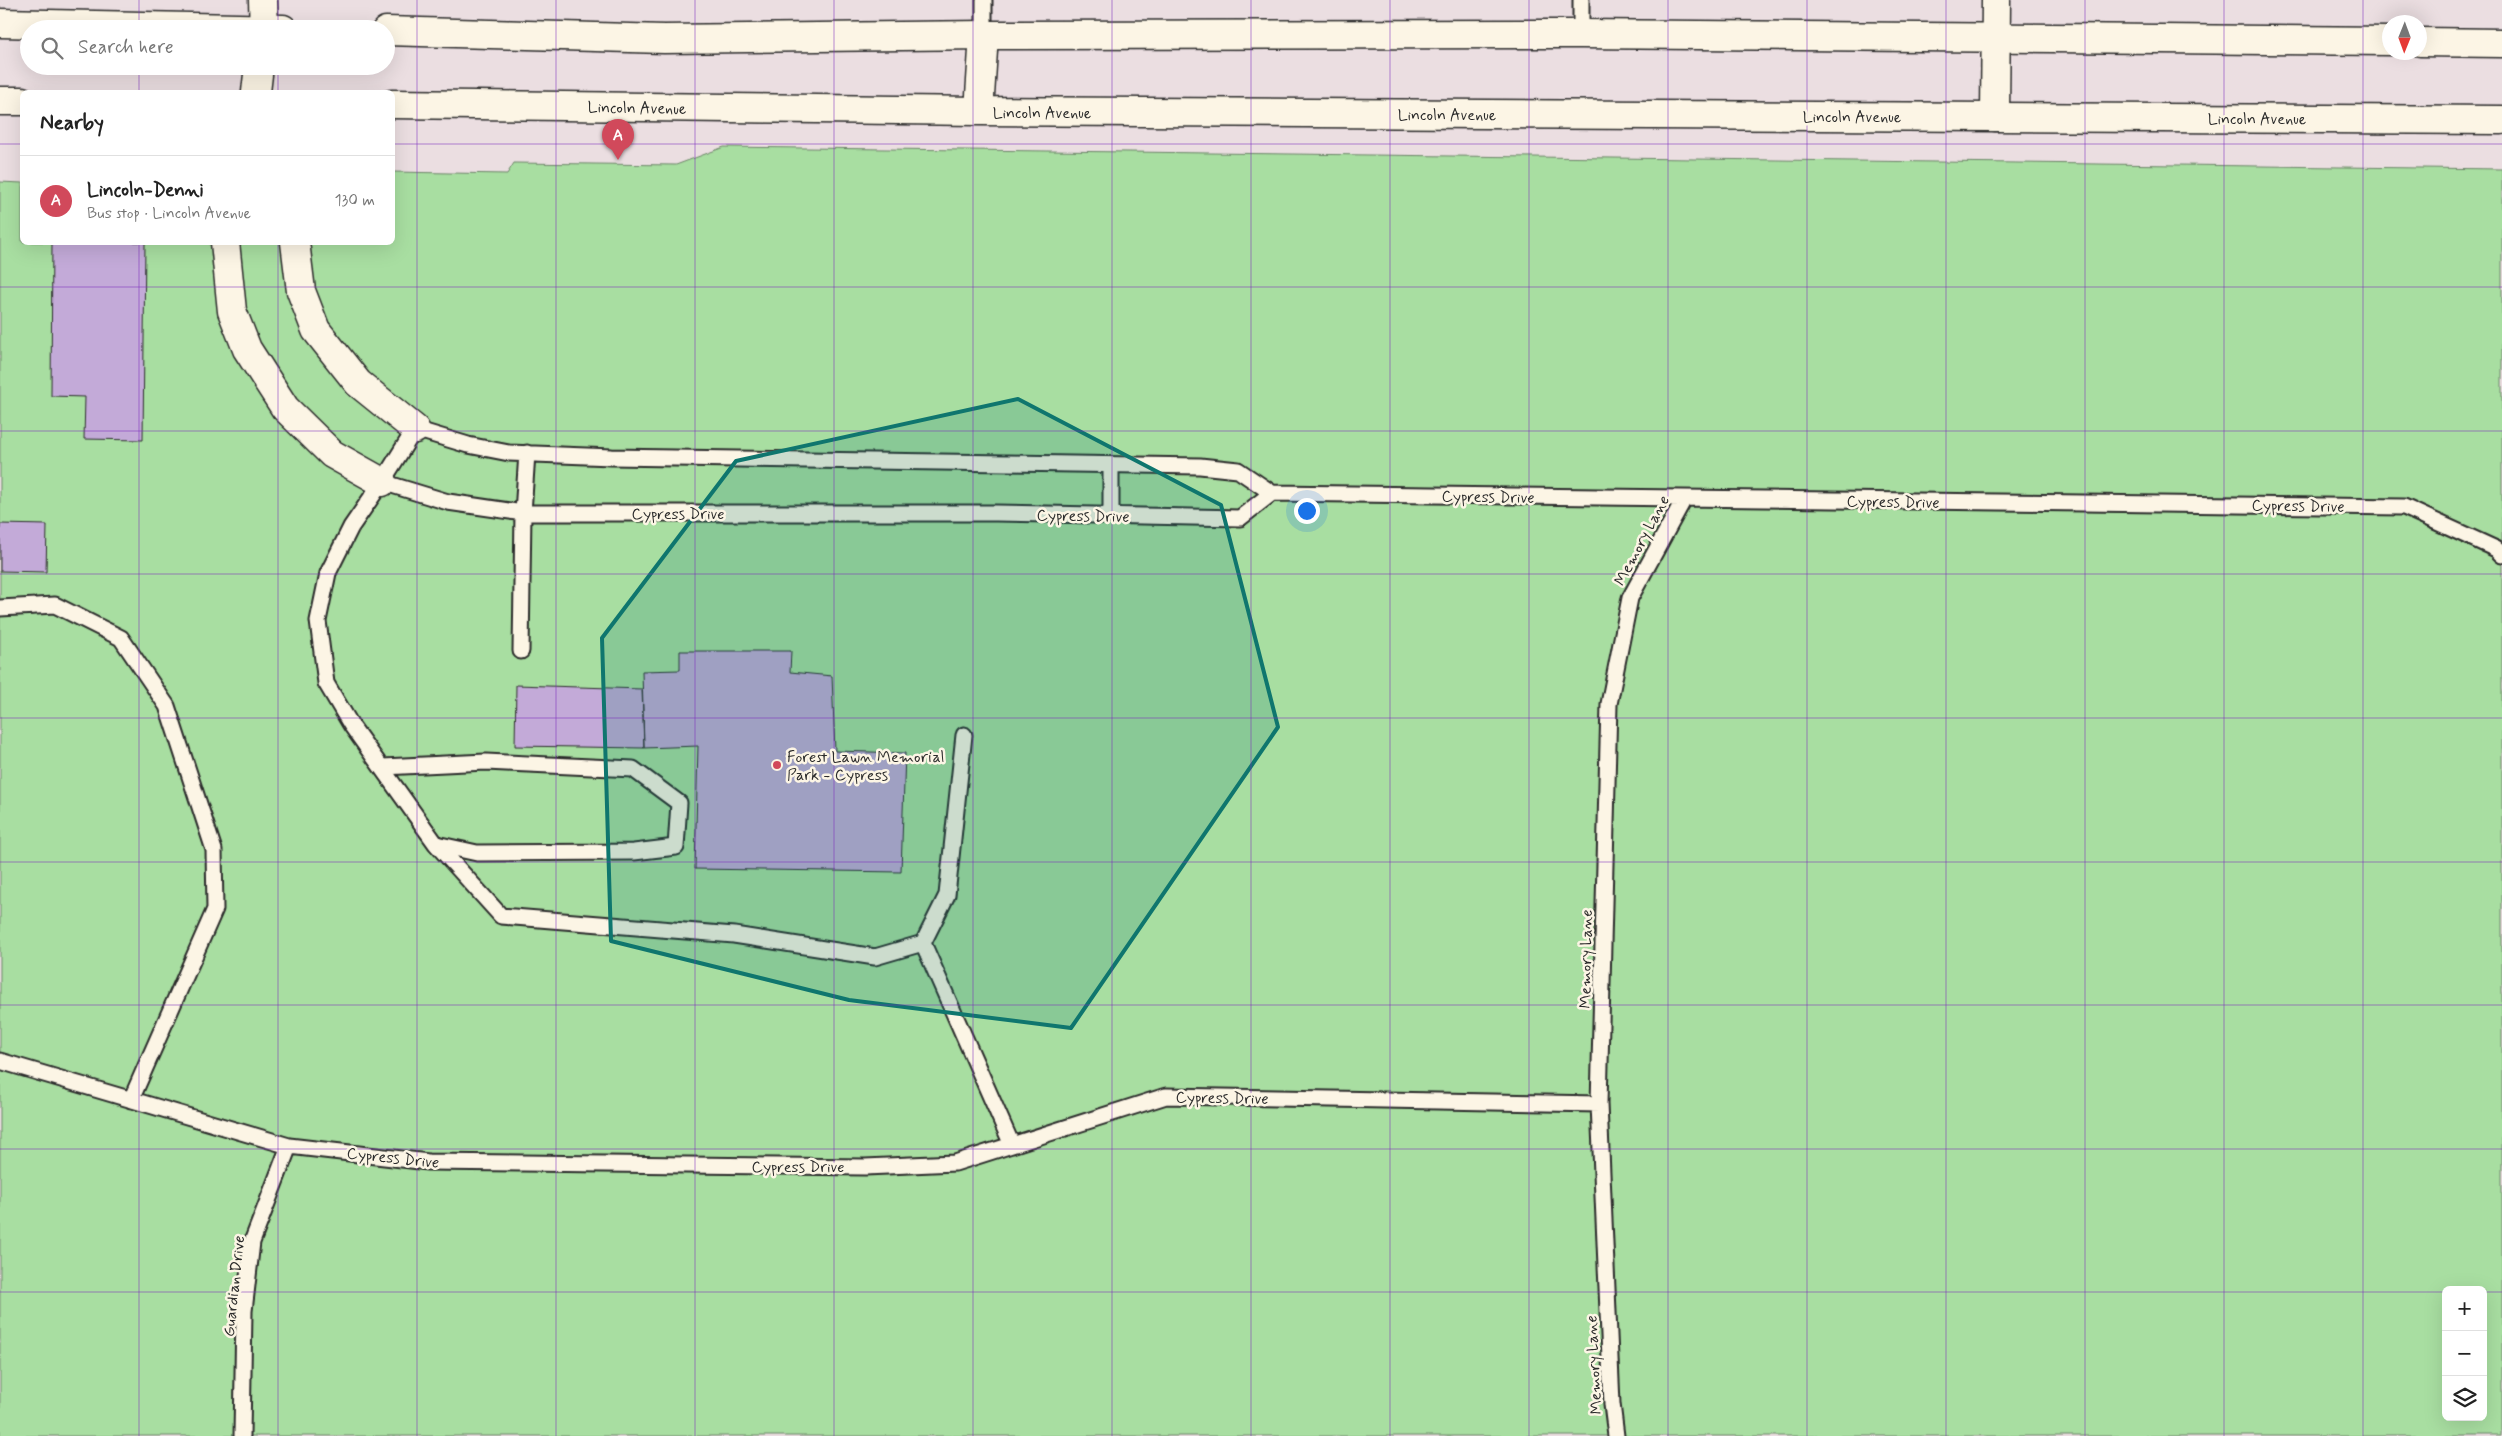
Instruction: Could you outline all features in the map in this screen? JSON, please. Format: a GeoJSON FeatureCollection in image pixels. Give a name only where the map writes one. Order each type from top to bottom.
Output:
{"type":"FeatureCollection","features":[{"type":"Feature","properties":{"kind":"main road"},"geometry":{"type":"LineString","coordinates":[[264,0],[264,20]]}},
{"type":"Feature","properties":{"kind":"main road"},"geometry":{"type":"LineString","coordinates":[[1995,117],[1996,0]]}},
{"type":"Feature","properties":{"kind":"main road"},"geometry":{"type":"LineString","coordinates":[[0,23],[20,23]]}},
{"type":"Feature","properties":{"kind":"main road"},"geometry":{"type":"LineString","coordinates":[[395,31],[664,38],[984,35],[1581,34],[2382,42]]}},
{"type":"Feature","properties":{"kind":"main road"},"geometry":{"type":"LineString","coordinates":[[979,111],[984,35]]}},
{"type":"Feature","properties":{"kind":"main road"},"geometry":{"type":"LineString","coordinates":[[2427,42],[2502,43]]}},
{"type":"Feature","properties":{"kind":"main road"},"geometry":{"type":"LineString","coordinates":[[256,90],[258,75]]}},
{"type":"Feature","properties":{"kind":"main road"},"geometry":{"type":"LineString","coordinates":[[0,100],[20,101]]}},
{"type":"Feature","properties":{"kind":"main road","name":"Lincoln Avenue"},"geometry":{"type":"LineString","coordinates":[[395,104],[979,111],[2502,120]]}},
{"type":"Feature","properties":{"kind":"main road","name":"Cypress Drive"},"geometry":{"type":"LineString","coordinates":[[225,245],[232,310],[247,349],[285,408],[332,454],[382,482]]}},
{"type":"Feature","properties":{"kind":"main road"},"geometry":{"type":"LineString","coordinates":[[295,245],[300,292],[316,330],[358,383],[415,429]]}},
{"type":"Feature","properties":{"kind":"lane"},"geometry":{"type":"LineString","coordinates":[[984,0],[984,35]]}},
{"type":"Feature","properties":{"kind":"lane"},"geometry":{"type":"LineString","coordinates":[[1581,0],[1581,34]]}},
{"type":"Feature","properties":{"kind":"lane"},"geometry":{"type":"LineString","coordinates":[[964,735],[947,895],[923,943],[875,957],[734,934],[501,916],[436,844],[383,767],[351,725],[326,682],[318,621],[328,574],[351,527],[415,429],[468,445],[527,453],[621,457],[1200,466],[1238,470],[1272,493]]}},
{"type":"Feature","properties":{"kind":"lane"},"geometry":{"type":"LineString","coordinates":[[521,651],[523,513],[527,453]]}},
{"type":"Feature","properties":{"kind":"lane"},"geometry":{"type":"LineString","coordinates":[[1111,466],[1111,515]]}},
{"type":"Feature","properties":{"kind":"lane","name":"Cypress Drive"},"geometry":{"type":"LineString","coordinates":[[382,482],[448,502],[523,513],[996,513],[1240,518],[1272,493],[2404,506],[2496,549],[2502,555]]}},
{"type":"Feature","properties":{"kind":"lane","name":"Memory Lane"},"geometry":{"type":"LineString","coordinates":[[1616,1436],[1611,1394],[1599,1104],[1608,704],[1630,598],[1684,498]]}},
{"type":"Feature","properties":{"kind":"lane"},"geometry":{"type":"LineString","coordinates":[[0,608],[55,605],[121,638],[167,706],[214,850],[214,909],[131,1100]]}},
{"type":"Feature","properties":{"kind":"lane"},"geometry":{"type":"LineString","coordinates":[[383,767],[486,762],[633,770],[679,803],[676,847],[634,852],[477,853],[436,844]]}},
{"type":"Feature","properties":{"kind":"lane"},"geometry":{"type":"LineString","coordinates":[[923,943],[1012,1145]]}},
{"type":"Feature","properties":{"kind":"lane","name":"Cypress Drive"},"geometry":{"type":"LineString","coordinates":[[0,1061],[289,1146],[428,1162],[865,1167],[955,1163],[1166,1096],[1599,1104]]}},
{"type":"Feature","properties":{"kind":"lane","name":"Guardian Drive"},"geometry":{"type":"LineString","coordinates":[[242,1436],[244,1311],[252,1242],[289,1146]]}},
{"type":"Feature","properties":{"kind":"highlighted area"},"geometry":{"type":"Polygon","coordinates":[[[1018,399],[1221,505],[1278,727],[1071,1028],[849,1000],[611,941],[602,638],[736,461],[1018,399]]]}},
{"type":"Feature","properties":{"kind":"green space"},"geometry":{"type":"Polygon","coordinates":[[[724,147],[2502,169],[2502,1436],[0,1436],[0,182],[20,183],[20,245],[395,245],[395,172],[507,174],[514,163],[676,165],[724,147]]]}},
{"type":"Feature","properties":{"kind":"building"},"geometry":{"type":"Polygon","coordinates":[[[52,245],[145,245],[143,440],[84,439],[85,397],[51,396],[52,245]]]}},
{"type":"Feature","properties":{"kind":"building"},"geometry":{"type":"Polygon","coordinates":[[[0,524],[47,525],[46,572],[0,571],[0,524]]]}},
{"type":"Feature","properties":{"kind":"building"},"geometry":{"type":"Polygon","coordinates":[[[680,651],[791,651],[790,672],[832,676],[835,751],[905,753],[901,872],[695,869],[698,746],[644,748],[642,671],[680,670],[680,651]]]}},
{"type":"Feature","properties":{"kind":"building"},"geometry":{"type":"Polygon","coordinates":[[[516,685],[642,689],[644,748],[515,746],[516,685]]]}},
{"type":"Feature","properties":{"kind":"place","name":"Lincoln-Denni"},"geometry":{"type":"Point","coordinates":[618,160]}},
{"type":"Feature","properties":{"kind":"place","name":"Forest Lawn Memorial Park - Cypress"},"geometry":{"type":"Point","coordinates":[777,765]}}]}
